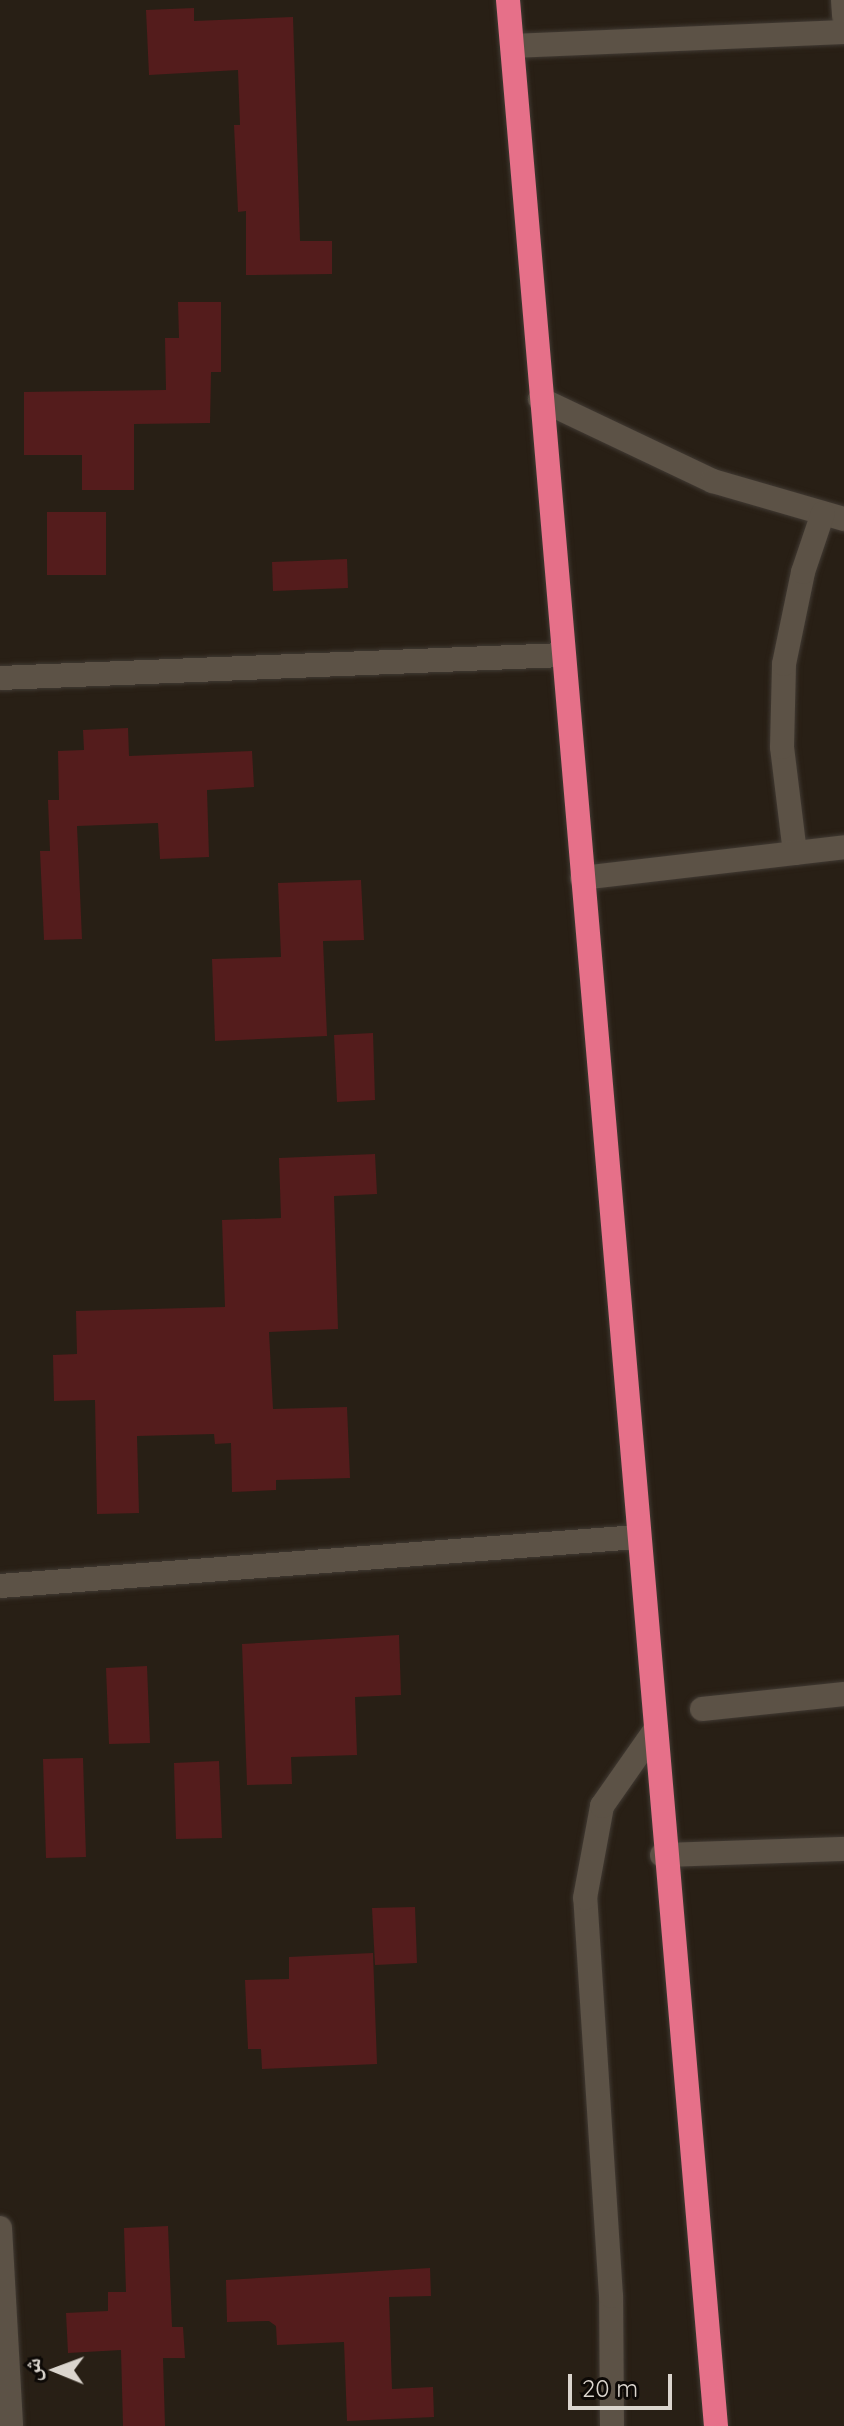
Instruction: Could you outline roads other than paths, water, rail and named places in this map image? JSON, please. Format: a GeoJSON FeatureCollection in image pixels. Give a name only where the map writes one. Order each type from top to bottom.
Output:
{"type":"FeatureCollection","features":[{"type":"Feature","properties":{"kind":"highway"},"geometry":{"type":"LineString","coordinates":[[508,0],[637,1537],[656,1729],[662,1855],[716,2426]]}},
{"type":"Feature","properties":{"kind":"street"},"geometry":{"type":"LineString","coordinates":[[843,0],[844,16]]}},
{"type":"Feature","properties":{"kind":"street"},"geometry":{"type":"LineString","coordinates":[[512,46],[844,32]]}},
{"type":"Feature","properties":{"kind":"street"},"geometry":{"type":"LineString","coordinates":[[540,399],[713,481],[834,516],[803,572],[784,664],[782,747],[795,853]]}},
{"type":"Feature","properties":{"kind":"street"},"geometry":{"type":"LineString","coordinates":[[0,678],[562,655]]}},
{"type":"Feature","properties":{"kind":"street"},"geometry":{"type":"LineString","coordinates":[[582,878],[844,847]]}},
{"type":"Feature","properties":{"kind":"street"},"geometry":{"type":"LineString","coordinates":[[0,1586],[637,1537]]}},
{"type":"Feature","properties":{"kind":"street"},"geometry":{"type":"LineString","coordinates":[[702,1709],[844,1694]]}},
{"type":"Feature","properties":{"kind":"street"},"geometry":{"type":"LineString","coordinates":[[612,2426],[611,2296],[585,1898],[602,1806],[656,1729]]}},
{"type":"Feature","properties":{"kind":"street"},"geometry":{"type":"LineString","coordinates":[[662,1855],[844,1849]]}},
{"type":"Feature","properties":{"kind":"street"},"geometry":{"type":"LineString","coordinates":[[0,2228],[11,2426]]}}]}
